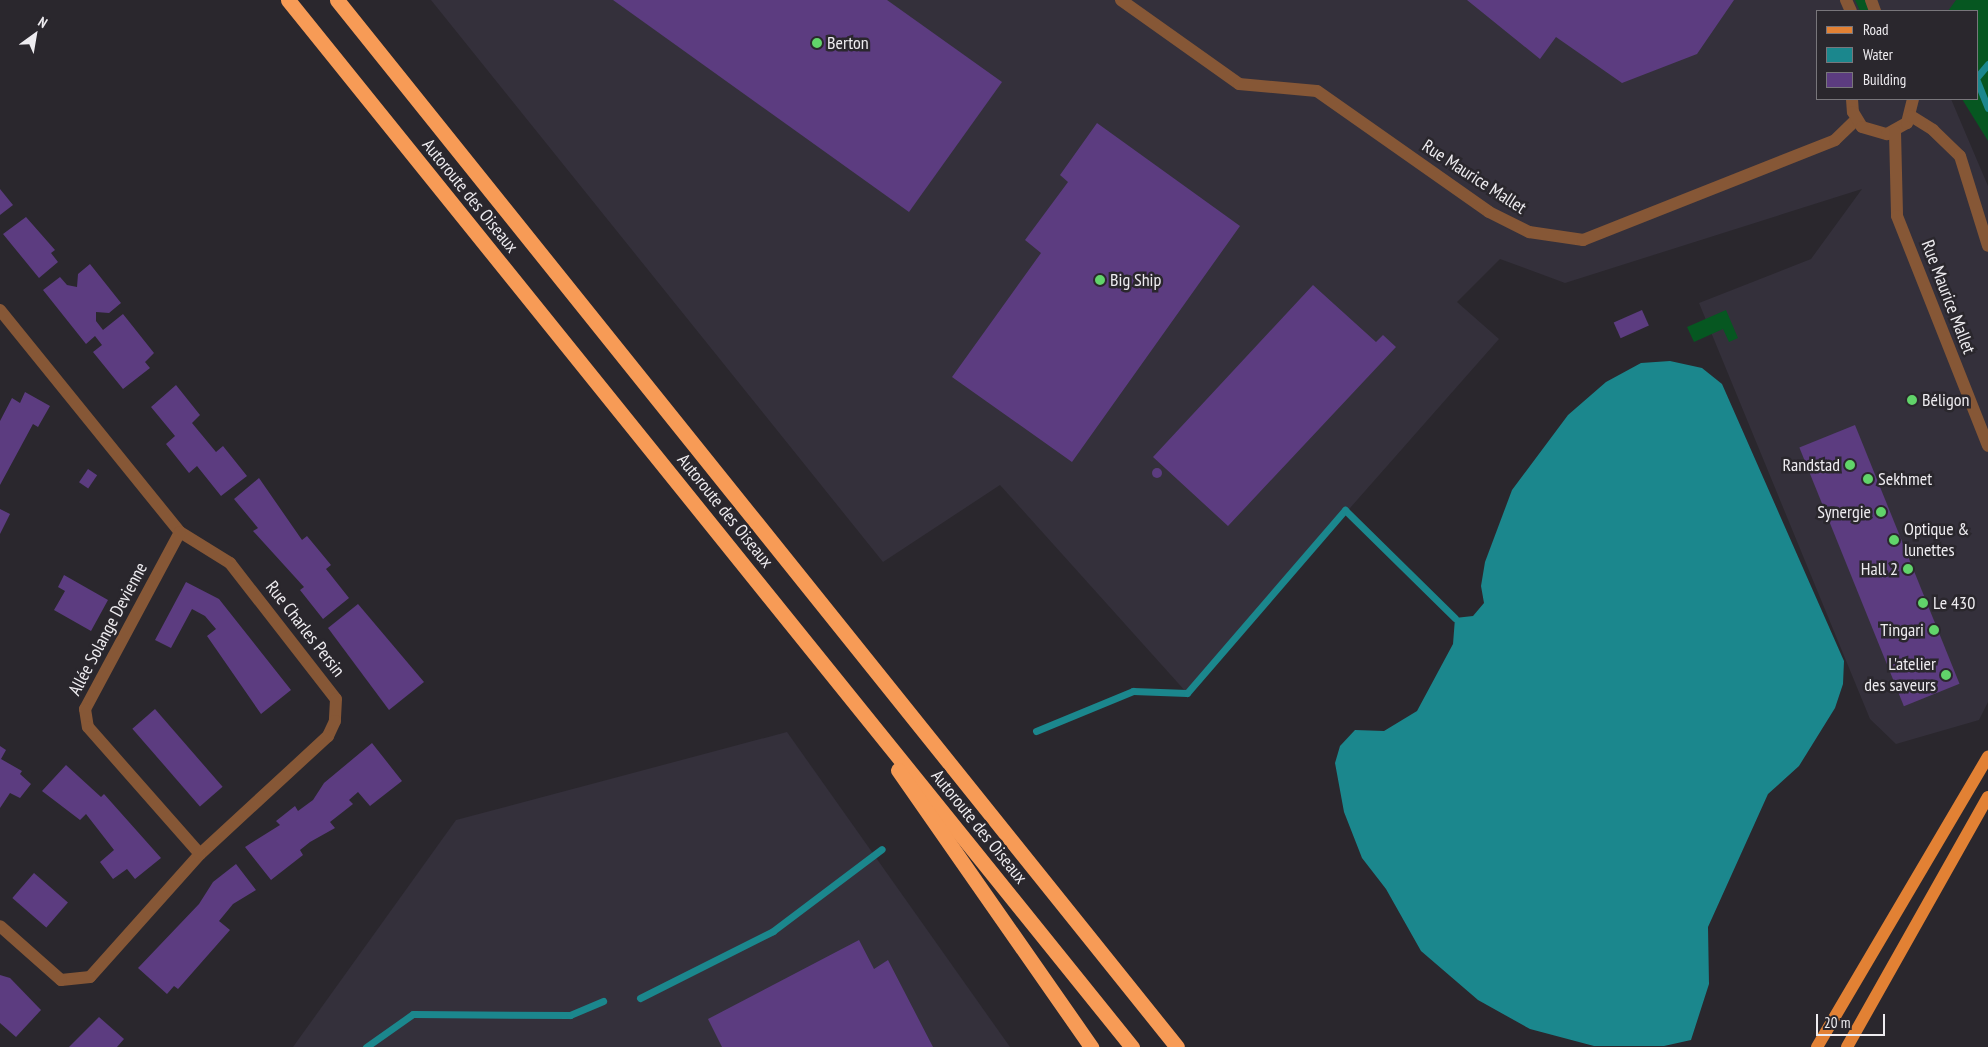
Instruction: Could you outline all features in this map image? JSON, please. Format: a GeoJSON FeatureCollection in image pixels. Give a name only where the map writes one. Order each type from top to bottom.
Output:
{"type":"FeatureCollection","features":[{"type":"Feature","properties":{"kind":"highway","name":"Autoroute des Oiseaux"},"geometry":{"type":"LineString","coordinates":[[288,0],[1132,1047]]}},
{"type":"Feature","properties":{"kind":"highway","name":"Autoroute des Oiseaux"},"geometry":{"type":"LineString","coordinates":[[337,0],[1177,1047]]}},
{"type":"Feature","properties":{"kind":"highway"},"geometry":{"type":"LineString","coordinates":[[820,658],[1090,1047]]}},
{"type":"Feature","properties":{"kind":"main road"},"geometry":{"type":"LineString","coordinates":[[1817,1047],[1988,757]]}},
{"type":"Feature","properties":{"kind":"main road"},"geometry":{"type":"LineString","coordinates":[[1847,1047],[1988,796]]}},
{"type":"Feature","properties":{"kind":"street","name":"Rue Maurice Mallet"},"geometry":{"type":"LineString","coordinates":[[1121,0],[1239,84],[1317,91],[1489,212],[1529,232],[1583,240],[1835,140],[1856,120]]}},
{"type":"Feature","properties":{"kind":"street"},"geometry":{"type":"LineString","coordinates":[[1852,100],[1856,120],[1870,132],[1895,132],[1911,116],[1913,100]]}},
{"type":"Feature","properties":{"kind":"street"},"geometry":{"type":"LineString","coordinates":[[1911,116],[1933,130],[1960,156],[1988,246]]}},
{"type":"Feature","properties":{"kind":"street","name":"Rue Maurice Mallet"},"geometry":{"type":"LineString","coordinates":[[1895,132],[1898,216],[1988,446]]}},
{"type":"Feature","properties":{"kind":"street","name":"Rue Charles Persin"},"geometry":{"type":"LineString","coordinates":[[0,310],[180,532],[230,563],[336,699],[335,721],[328,736],[200,854],[90,977],[61,980],[0,926]]}},
{"type":"Feature","properties":{"kind":"street","name":"Allée Solange Devienne"},"geometry":{"type":"LineString","coordinates":[[180,532],[85,709],[88,727],[200,854]]}},
{"type":"Feature","properties":{"kind":"shaded area"},"geometry":{"type":"Polygon","coordinates":[[[431,0],[1988,0],[1978,10],[1816,10],[1816,100],[1951,100],[1988,186],[1988,702],[1979,720],[1896,744],[1870,719],[1699,303],[1811,259],[1862,189],[1565,283],[1500,259],[1457,302],[1499,339],[1187,693],[1000,485],[883,562],[431,0]]]}},
{"type":"Feature","properties":{"kind":"shaded area"},"geometry":{"type":"Polygon","coordinates":[[[787,732],[1010,1047],[293,1047],[456,820],[787,732]]]}},
{"type":"Feature","properties":{"kind":"green space"},"geometry":{"type":"Polygon","coordinates":[[[1855,0],[1865,0],[1869,10],[1860,10],[1855,0]]]}},
{"type":"Feature","properties":{"kind":"green space"},"geometry":{"type":"Polygon","coordinates":[[[1956,0],[1988,0],[1988,141],[1963,100],[1978,100],[1978,10],[1949,10],[1956,0]]]}},
{"type":"Feature","properties":{"kind":"green space"},"geometry":{"type":"Polygon","coordinates":[[[1726,310],[1738,338],[1729,342],[1723,329],[1694,342],[1687,327],[1726,310]]]}},
{"type":"Feature","properties":{"kind":"water"},"geometry":{"type":"Polygon","coordinates":[[[1670,361],[1702,368],[1722,384],[1844,661],[1843,684],[1835,708],[1799,766],[1768,794],[1708,927],[1709,984],[1691,1040],[1664,1046],[1594,1046],[1530,1029],[1478,1000],[1421,951],[1386,889],[1362,858],[1344,812],[1335,763],[1340,746],[1355,730],[1384,731],[1417,711],[1453,644],[1455,618],[1473,616],[1484,603],[1481,586],[1485,562],[1512,490],[1568,415],[1606,382],[1641,363],[1670,361]]]}},
{"type":"Feature","properties":{"kind":"building"},"geometry":{"type":"Polygon","coordinates":[[[613,0],[887,0],[1002,82],[909,212],[613,0]]]}},
{"type":"Feature","properties":{"kind":"building"},"geometry":{"type":"Polygon","coordinates":[[[1467,0],[1734,0],[1697,54],[1622,83],[1556,37],[1540,59],[1467,0]]]}},
{"type":"Feature","properties":{"kind":"building"},"geometry":{"type":"Polygon","coordinates":[[[1097,123],[1240,226],[1072,462],[952,377],[1041,253],[1025,240],[1068,182],[1060,175],[1097,123]]]}},
{"type":"Feature","properties":{"kind":"building"},"geometry":{"type":"Polygon","coordinates":[[[0,189],[13,205],[0,215],[0,189]]]}},
{"type":"Feature","properties":{"kind":"building"},"geometry":{"type":"Polygon","coordinates":[[[26,217],[55,250],[51,253],[58,262],[39,278],[3,234],[26,217]]]}},
{"type":"Feature","properties":{"kind":"building"},"geometry":{"type":"Polygon","coordinates":[[[90,264],[121,303],[109,313],[96,312],[96,321],[103,330],[123,314],[154,353],[145,362],[150,368],[123,389],[93,352],[102,345],[95,336],[86,344],[43,290],[60,277],[67,285],[77,287],[78,274],[90,264]]]}},
{"type":"Feature","properties":{"kind":"building"},"geometry":{"type":"Polygon","coordinates":[[[1313,285],[1376,342],[1383,335],[1396,347],[1228,526],[1153,457],[1313,285]]]}},
{"type":"Feature","properties":{"kind":"building"},"geometry":{"type":"Polygon","coordinates":[[[1642,310],[1649,326],[1621,338],[1614,323],[1642,310]]]}},
{"type":"Feature","properties":{"kind":"building"},"geometry":{"type":"Polygon","coordinates":[[[176,385],[200,415],[192,423],[216,452],[223,446],[247,476],[221,496],[197,466],[189,473],[166,444],[175,436],[151,407],[176,385]]]}},
{"type":"Feature","properties":{"kind":"building"},"geometry":{"type":"Polygon","coordinates":[[[25,392],[50,406],[38,427],[33,424],[0,485],[0,421],[12,398],[20,403],[25,392]]]}},
{"type":"Feature","properties":{"kind":"building"},"geometry":{"type":"Polygon","coordinates":[[[1855,425],[1960,684],[1904,706],[1799,447],[1855,425]]]}},
{"type":"Feature","properties":{"kind":"building"},"geometry":{"type":"Polygon","coordinates":[[[1155,468],[1159,468],[1162,473],[1161,477],[1155,478],[1152,475],[1152,471],[1155,468]]]}},
{"type":"Feature","properties":{"kind":"building"},"geometry":{"type":"Polygon","coordinates":[[[88,469],[97,475],[88,488],[79,482],[88,469]]]}},
{"type":"Feature","properties":{"kind":"building"},"geometry":{"type":"Polygon","coordinates":[[[259,478],[302,540],[307,536],[331,565],[326,569],[349,598],[323,619],[300,590],[304,587],[253,531],[258,528],[234,499],[259,478]]]}},
{"type":"Feature","properties":{"kind":"building"},"geometry":{"type":"Polygon","coordinates":[[[0,509],[10,514],[0,534],[0,509]]]}},
{"type":"Feature","properties":{"kind":"building"},"geometry":{"type":"Polygon","coordinates":[[[64,575],[108,600],[91,631],[54,610],[65,591],[58,587],[64,575]]]}},
{"type":"Feature","properties":{"kind":"building"},"geometry":{"type":"Polygon","coordinates":[[[186,582],[219,599],[291,690],[261,714],[207,636],[216,629],[205,616],[192,609],[171,648],[155,640],[186,582]]]}},
{"type":"Feature","properties":{"kind":"building"},"geometry":{"type":"Polygon","coordinates":[[[358,604],[424,682],[389,710],[328,628],[358,604]]]}},
{"type":"Feature","properties":{"kind":"building"},"geometry":{"type":"Polygon","coordinates":[[[155,709],[223,787],[200,806],[132,729],[155,709]]]}},
{"type":"Feature","properties":{"kind":"building"},"geometry":{"type":"Polygon","coordinates":[[[372,743],[402,781],[370,806],[358,792],[349,800],[353,804],[330,822],[335,828],[300,850],[303,855],[271,880],[245,847],[280,825],[276,821],[295,806],[298,811],[313,800],[324,783],[372,743]]]}},
{"type":"Feature","properties":{"kind":"building"},"geometry":{"type":"Polygon","coordinates":[[[0,746],[6,750],[1,759],[22,771],[20,774],[31,784],[20,798],[10,793],[0,808],[0,746]]]}},
{"type":"Feature","properties":{"kind":"building"},"geometry":{"type":"Polygon","coordinates":[[[66,765],[101,797],[104,794],[161,858],[135,879],[127,869],[113,879],[100,862],[114,850],[86,814],[80,820],[42,791],[66,765]]]}},
{"type":"Feature","properties":{"kind":"building"},"geometry":{"type":"Polygon","coordinates":[[[236,864],[256,890],[233,904],[219,921],[230,930],[178,989],[174,986],[167,994],[138,968],[199,904],[213,882],[236,864]]]}},
{"type":"Feature","properties":{"kind":"building"},"geometry":{"type":"Polygon","coordinates":[[[34,873],[68,903],[46,927],[12,898],[34,873]]]}},
{"type":"Feature","properties":{"kind":"building"},"geometry":{"type":"Polygon","coordinates":[[[859,940],[874,969],[888,960],[933,1047],[722,1047],[708,1019],[859,940]]]}},
{"type":"Feature","properties":{"kind":"building"},"geometry":{"type":"Polygon","coordinates":[[[0,975],[10,978],[41,1010],[16,1037],[0,1023],[0,975]]]}},
{"type":"Feature","properties":{"kind":"building"},"geometry":{"type":"Polygon","coordinates":[[[99,1017],[124,1039],[117,1047],[69,1047],[99,1017]]]}},
{"type":"Feature","properties":{"kind":"waterway"},"geometry":{"type":"LineString","coordinates":[[1978,76],[1988,64]]}},
{"type":"Feature","properties":{"kind":"waterway"},"geometry":{"type":"LineString","coordinates":[[1978,83],[1988,108]]}},
{"type":"Feature","properties":{"kind":"waterway"},"geometry":{"type":"LineString","coordinates":[[1036,731],[1133,691],[1187,693],[1345,510],[1455,618]]}},
{"type":"Feature","properties":{"kind":"waterway"},"geometry":{"type":"LineString","coordinates":[[640,998],[773,931],[882,849]]}},
{"type":"Feature","properties":{"kind":"waterway"},"geometry":{"type":"LineString","coordinates":[[366,1047],[413,1014],[570,1015],[603,1001]]}},
{"type":"Feature","properties":{"kind":"place","name":"Berton"},"geometry":{"type":"Point","coordinates":[817,43]}},
{"type":"Feature","properties":{"kind":"place","name":"Big Ship"},"geometry":{"type":"Point","coordinates":[1100,280]}},
{"type":"Feature","properties":{"kind":"place","name":"Béligon"},"geometry":{"type":"Point","coordinates":[1912,400]}},
{"type":"Feature","properties":{"kind":"place","name":"Randstad"},"geometry":{"type":"Point","coordinates":[1850,465]}},
{"type":"Feature","properties":{"kind":"place","name":"Sekhmet"},"geometry":{"type":"Point","coordinates":[1868,479]}},
{"type":"Feature","properties":{"kind":"place","name":"Synergie"},"geometry":{"type":"Point","coordinates":[1881,512]}},
{"type":"Feature","properties":{"kind":"place","name":"Optique & lunettes"},"geometry":{"type":"Point","coordinates":[1894,540]}},
{"type":"Feature","properties":{"kind":"place","name":"Hall 2"},"geometry":{"type":"Point","coordinates":[1908,569]}},
{"type":"Feature","properties":{"kind":"place","name":"Le 430"},"geometry":{"type":"Point","coordinates":[1923,603]}},
{"type":"Feature","properties":{"kind":"place","name":"Tingari"},"geometry":{"type":"Point","coordinates":[1934,630]}},
{"type":"Feature","properties":{"kind":"place","name":"L'atelier des saveurs"},"geometry":{"type":"Point","coordinates":[1946,675]}}]}
